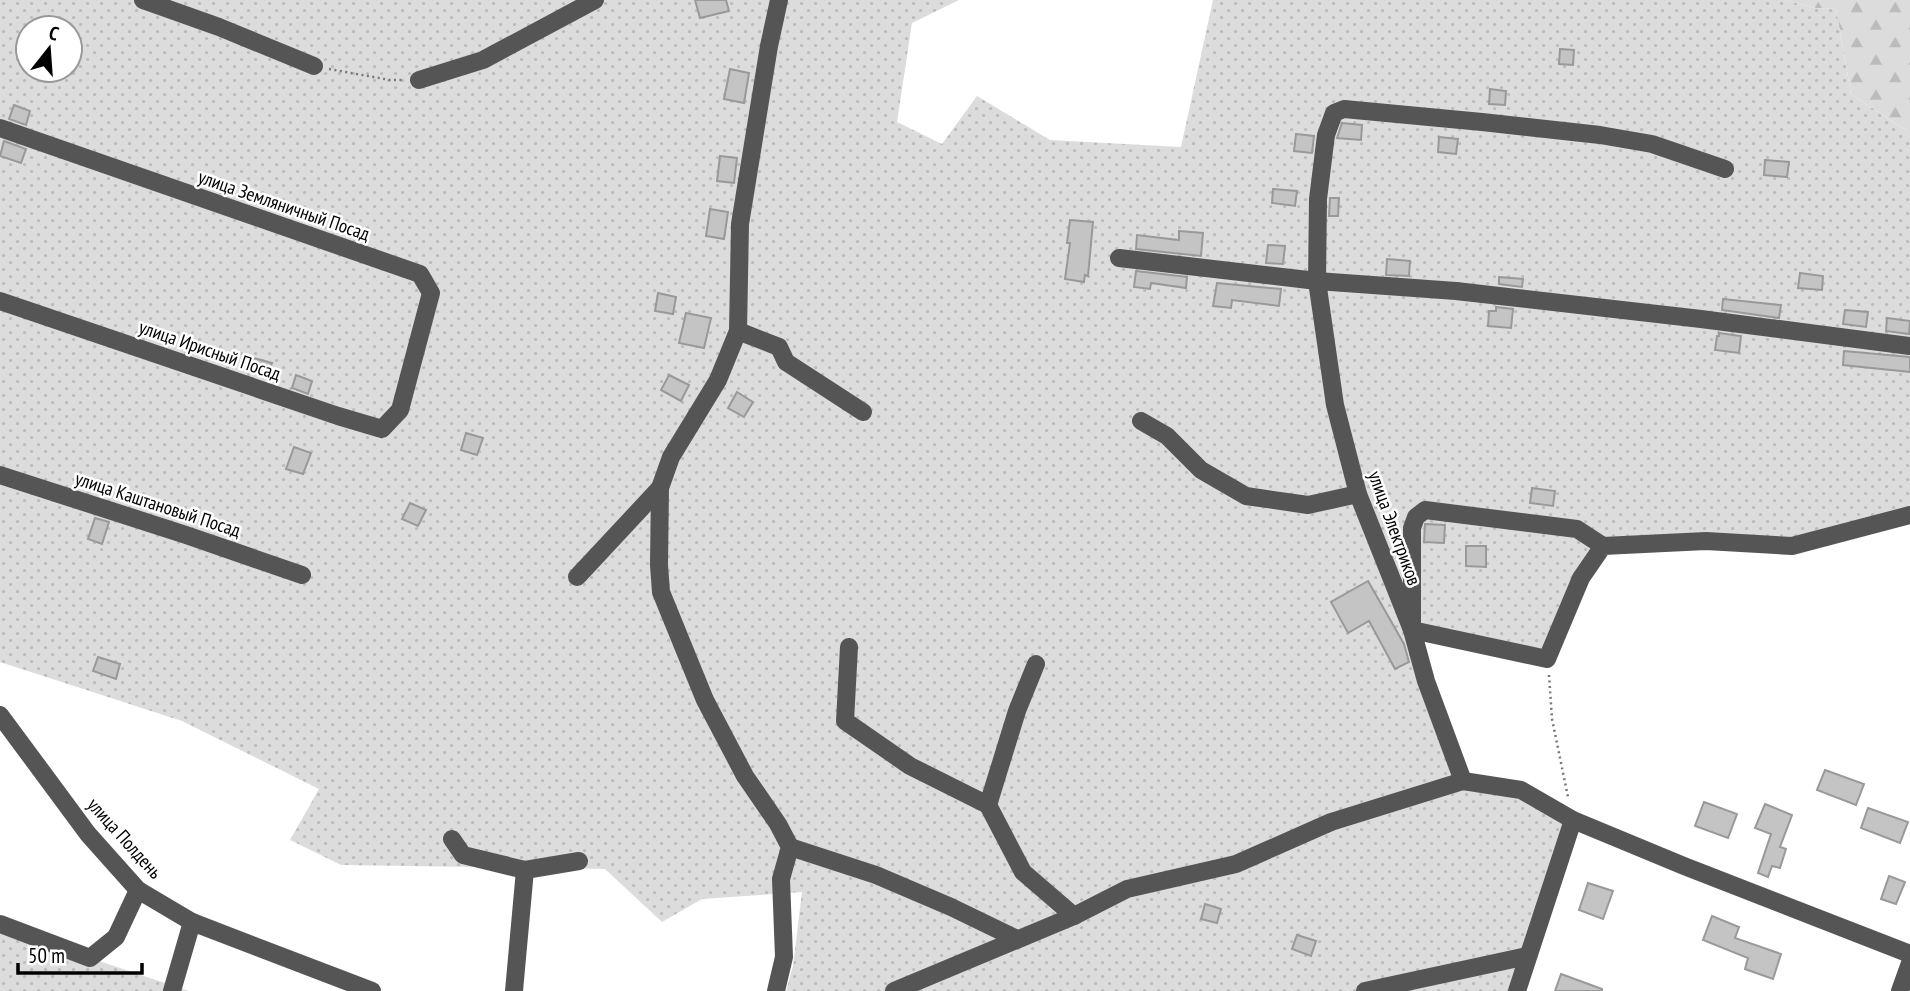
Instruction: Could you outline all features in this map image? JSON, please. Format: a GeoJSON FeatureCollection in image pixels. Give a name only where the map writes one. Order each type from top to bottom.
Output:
{"type":"FeatureCollection","features":[{"type":"Feature","properties":{"kind":"street"},"geometry":{"type":"LineString","coordinates":[[143,0],[219,27],[314,66]]}},
{"type":"Feature","properties":{"kind":"street"},"geometry":{"type":"LineString","coordinates":[[419,80],[483,60],[595,0]]}},
{"type":"Feature","properties":{"kind":"street"},"geometry":{"type":"LineString","coordinates":[[776,991],[784,957],[781,879],[790,847],[778,824],[745,776],[705,700],[661,592],[659,565],[660,488],[671,457],[718,380],[738,331],[740,224],[779,0]]}},
{"type":"Feature","properties":{"kind":"street","name":"улица Электриков"},"geometry":{"type":"LineString","coordinates":[[1463,781],[1426,681],[1412,630],[1358,494],[1335,405],[1317,281],[1318,199],[1326,135],[1334,113],[1343,109],[1600,135],[1652,144],[1725,169]]}},
{"type":"Feature","properties":{"kind":"street","name":"улица Земляничный Посад"},"geometry":{"type":"LineString","coordinates":[[0,128],[420,274],[430,293],[400,410]]}},
{"type":"Feature","properties":{"kind":"street"},"geometry":{"type":"LineString","coordinates":[[1119,258],[1317,281],[1483,294],[1910,346]]}},
{"type":"Feature","properties":{"kind":"street","name":"улица Ирисный Посад"},"geometry":{"type":"LineString","coordinates":[[0,301],[382,429],[400,410]]}},
{"type":"Feature","properties":{"kind":"street"},"geometry":{"type":"LineString","coordinates":[[738,331],[779,347],[786,362],[863,412]]}},
{"type":"Feature","properties":{"kind":"street"},"geometry":{"type":"LineString","coordinates":[[1141,421],[1167,436],[1201,470],[1246,496],[1308,505],[1358,494]]}},
{"type":"Feature","properties":{"kind":"street","name":"улица Каштановый Посад"},"geometry":{"type":"LineString","coordinates":[[0,475],[302,575]]}},
{"type":"Feature","properties":{"kind":"street"},"geometry":{"type":"LineString","coordinates":[[577,577],[660,488]]}},
{"type":"Feature","properties":{"kind":"street"},"geometry":{"type":"LineString","coordinates":[[1603,546],[1581,578],[1547,659],[1412,630],[1412,528],[1416,517],[1425,510],[1577,529],[1603,546],[1706,541],[1792,546],[1910,515]]}},
{"type":"Feature","properties":{"kind":"street"},"geometry":{"type":"LineString","coordinates":[[849,647],[845,721],[909,766],[988,805],[1023,872],[1074,916]]}},
{"type":"Feature","properties":{"kind":"street"},"geometry":{"type":"LineString","coordinates":[[988,805],[1017,711],[1036,664]]}},
{"type":"Feature","properties":{"kind":"street","name":"улица Полдень"},"geometry":{"type":"LineString","coordinates":[[0,715],[88,834],[138,890],[192,922],[354,987],[372,991]]}},
{"type":"Feature","properties":{"kind":"street"},"geometry":{"type":"LineString","coordinates":[[894,991],[1074,916],[1127,888],[1236,864],[1331,822],[1463,781],[1521,790],[1573,820],[1910,954]]}},
{"type":"Feature","properties":{"kind":"street"},"geometry":{"type":"LineString","coordinates":[[1517,991],[1573,820]]}},
{"type":"Feature","properties":{"kind":"street"},"geometry":{"type":"LineString","coordinates":[[452,839],[463,855],[525,870],[579,861]]}},
{"type":"Feature","properties":{"kind":"street"},"geometry":{"type":"LineString","coordinates":[[790,847],[876,875],[1017,939]]}},
{"type":"Feature","properties":{"kind":"street"},"geometry":{"type":"LineString","coordinates":[[514,991],[525,870]]}},
{"type":"Feature","properties":{"kind":"street"},"geometry":{"type":"LineString","coordinates":[[0,924],[90,958],[116,937],[138,890]]}},
{"type":"Feature","properties":{"kind":"street"},"geometry":{"type":"LineString","coordinates":[[172,991],[192,922]]}},
{"type":"Feature","properties":{"kind":"street"},"geometry":{"type":"LineString","coordinates":[[1365,991],[1527,956]]}},
{"type":"Feature","properties":{"kind":"street"},"geometry":{"type":"LineString","coordinates":[[1900,991],[1910,963]]}},
{"type":"Feature","properties":{"kind":"path"},"geometry":{"type":"LineString","coordinates":[[314,66],[390,80],[419,80]]}},
{"type":"Feature","properties":{"kind":"path"},"geometry":{"type":"LineString","coordinates":[[1547,659],[1552,719],[1573,820]]}},
{"type":"Feature","properties":{"kind":"green space"},"geometry":{"type":"Polygon","coordinates":[[[0,0],[959,0],[912,23],[897,122],[942,144],[977,96],[1050,140],[1181,147],[1213,0],[1785,0],[1815,8],[1836,9],[1851,94],[1910,133],[1910,515],[1792,546],[1603,546],[1547,659],[1413,631],[1438,688],[1463,781],[1521,790],[1573,820],[1517,991],[786,991],[793,966],[802,892],[702,899],[662,922],[605,869],[341,865],[290,840],[319,789],[182,721],[0,662],[0,0]]]}},
{"type":"Feature","properties":{"kind":"green space"},"geometry":{"type":"Polygon","coordinates":[[[1785,0],[1910,0],[1910,133],[1851,94],[1836,9],[1815,8],[1785,0]]]}},
{"type":"Feature","properties":{"kind":"green space"},"geometry":{"type":"Polygon","coordinates":[[[0,924],[90,958],[189,991],[0,991],[0,924]]]}},
{"type":"Feature","properties":{"kind":"building"},"geometry":{"type":"Polygon","coordinates":[[[695,0],[726,0],[729,11],[700,18],[695,0]]]}},
{"type":"Feature","properties":{"kind":"building"},"geometry":{"type":"Polygon","coordinates":[[[1560,49],[1574,50],[1573,65],[1559,64],[1560,49]]]}},
{"type":"Feature","properties":{"kind":"building"},"geometry":{"type":"Polygon","coordinates":[[[730,69],[749,73],[744,103],[724,99],[730,69]]]}},
{"type":"Feature","properties":{"kind":"building"},"geometry":{"type":"Polygon","coordinates":[[[1490,89],[1506,91],[1505,105],[1489,104],[1490,89]]]}},
{"type":"Feature","properties":{"kind":"building"},"geometry":{"type":"Polygon","coordinates":[[[14,105],[30,111],[26,125],[9,119],[14,105]]]}},
{"type":"Feature","properties":{"kind":"building"},"geometry":{"type":"Polygon","coordinates":[[[1342,123],[1362,125],[1361,140],[1337,138],[1342,123]]]}},
{"type":"Feature","properties":{"kind":"building"},"geometry":{"type":"Polygon","coordinates":[[[1296,134],[1314,136],[1312,153],[1294,151],[1296,134]]]}},
{"type":"Feature","properties":{"kind":"building"},"geometry":{"type":"Polygon","coordinates":[[[1439,137],[1458,139],[1456,154],[1438,152],[1439,137]]]}},
{"type":"Feature","properties":{"kind":"building"},"geometry":{"type":"Polygon","coordinates":[[[4,141],[26,149],[21,163],[0,156],[4,141]]]}},
{"type":"Feature","properties":{"kind":"building"},"geometry":{"type":"Polygon","coordinates":[[[720,156],[737,158],[734,183],[717,181],[720,156]]]}},
{"type":"Feature","properties":{"kind":"building"},"geometry":{"type":"Polygon","coordinates":[[[1765,160],[1789,162],[1787,177],[1764,175],[1765,160]]]}},
{"type":"Feature","properties":{"kind":"building"},"geometry":{"type":"Polygon","coordinates":[[[1273,189],[1297,191],[1295,206],[1272,203],[1273,189]]]}},
{"type":"Feature","properties":{"kind":"building"},"geometry":{"type":"Polygon","coordinates":[[[1330,198],[1339,198],[1338,216],[1329,216],[1330,198]]]}},
{"type":"Feature","properties":{"kind":"building"},"geometry":{"type":"Polygon","coordinates":[[[710,209],[728,212],[724,239],[706,236],[710,209]]]}},
{"type":"Feature","properties":{"kind":"building"},"geometry":{"type":"Polygon","coordinates":[[[1070,220],[1093,222],[1088,276],[1085,275],[1084,282],[1065,279],[1070,220]]]}},
{"type":"Feature","properties":{"kind":"building"},"geometry":{"type":"Polygon","coordinates":[[[1179,231],[1203,233],[1201,256],[1136,249],[1137,235],[1179,240],[1179,231]]]}},
{"type":"Feature","properties":{"kind":"building"},"geometry":{"type":"Polygon","coordinates":[[[1268,245],[1285,246],[1283,264],[1266,263],[1268,245]]]}},
{"type":"Feature","properties":{"kind":"building"},"geometry":{"type":"Polygon","coordinates":[[[1387,259],[1410,261],[1409,276],[1386,275],[1387,259]]]}},
{"type":"Feature","properties":{"kind":"building"},"geometry":{"type":"Polygon","coordinates":[[[1136,271],[1187,277],[1186,288],[1151,283],[1150,289],[1134,287],[1136,271]]]}},
{"type":"Feature","properties":{"kind":"building"},"geometry":{"type":"Polygon","coordinates":[[[1800,273],[1823,276],[1822,290],[1798,288],[1800,273]]]}},
{"type":"Feature","properties":{"kind":"building"},"geometry":{"type":"Polygon","coordinates":[[[1499,277],[1523,279],[1522,287],[1499,284],[1499,277]]]}},
{"type":"Feature","properties":{"kind":"building"},"geometry":{"type":"Polygon","coordinates":[[[1217,283],[1281,289],[1279,306],[1232,300],[1231,308],[1213,306],[1217,283]]]}},
{"type":"Feature","properties":{"kind":"building"},"geometry":{"type":"Polygon","coordinates":[[[658,293],[676,297],[673,314],[655,311],[658,293]]]}},
{"type":"Feature","properties":{"kind":"building"},"geometry":{"type":"Polygon","coordinates":[[[1723,299],[1781,305],[1779,318],[1722,310],[1723,299]]]}},
{"type":"Feature","properties":{"kind":"building"},"geometry":{"type":"Polygon","coordinates":[[[1496,307],[1513,309],[1511,328],[1488,326],[1489,311],[1496,311],[1496,307]]]}},
{"type":"Feature","properties":{"kind":"building"},"geometry":{"type":"Polygon","coordinates":[[[1845,310],[1868,312],[1866,327],[1843,324],[1845,310]]]}},
{"type":"Feature","properties":{"kind":"building"},"geometry":{"type":"Polygon","coordinates":[[[686,313],[711,318],[704,348],[679,343],[686,313]]]}},
{"type":"Feature","properties":{"kind":"building"},"geometry":{"type":"Polygon","coordinates":[[[1887,318],[1910,321],[1909,334],[1886,331],[1887,318]]]}},
{"type":"Feature","properties":{"kind":"building"},"geometry":{"type":"Polygon","coordinates":[[[1719,333],[1741,336],[1739,353],[1715,350],[1719,333]]]}},
{"type":"Feature","properties":{"kind":"building"},"geometry":{"type":"Polygon","coordinates":[[[1844,351],[1910,357],[1910,372],[1843,365],[1844,351]]]}},
{"type":"Feature","properties":{"kind":"building"},"geometry":{"type":"Polygon","coordinates":[[[250,357],[272,363],[267,377],[246,371],[250,357]]]}},
{"type":"Feature","properties":{"kind":"building"},"geometry":{"type":"Polygon","coordinates":[[[296,375],[312,381],[308,394],[292,388],[296,375]]]}},
{"type":"Feature","properties":{"kind":"building"},"geometry":{"type":"Polygon","coordinates":[[[669,375],[689,385],[681,401],[661,390],[669,375]]]}},
{"type":"Feature","properties":{"kind":"building"},"geometry":{"type":"Polygon","coordinates":[[[737,392],[753,402],[744,417],[728,408],[737,392]]]}},
{"type":"Feature","properties":{"kind":"building"},"geometry":{"type":"Polygon","coordinates":[[[466,433],[483,438],[477,455],[461,450],[466,433]]]}},
{"type":"Feature","properties":{"kind":"building"},"geometry":{"type":"Polygon","coordinates":[[[294,447],[311,453],[303,474],[286,469],[294,447]]]}},
{"type":"Feature","properties":{"kind":"building"},"geometry":{"type":"Polygon","coordinates":[[[1532,488],[1555,491],[1553,506],[1530,503],[1532,488]]]}},
{"type":"Feature","properties":{"kind":"building"},"geometry":{"type":"Polygon","coordinates":[[[410,503],[426,510],[418,526],[402,519],[410,503]]]}},
{"type":"Feature","properties":{"kind":"building"},"geometry":{"type":"Polygon","coordinates":[[[95,518],[109,522],[102,544],[88,539],[95,518]]]}},
{"type":"Feature","properties":{"kind":"building"},"geometry":{"type":"Polygon","coordinates":[[[1425,524],[1445,525],[1444,543],[1424,542],[1425,524]]]}},
{"type":"Feature","properties":{"kind":"building"},"geometry":{"type":"Polygon","coordinates":[[[1466,546],[1486,546],[1486,567],[1466,566],[1466,546]]]}},
{"type":"Feature","properties":{"kind":"building"},"geometry":{"type":"Polygon","coordinates":[[[1368,581],[1404,644],[1409,662],[1395,669],[1369,621],[1348,633],[1331,602],[1368,581]]]}},
{"type":"Feature","properties":{"kind":"building"},"geometry":{"type":"Polygon","coordinates":[[[98,657],[120,664],[116,679],[93,671],[98,657]]]}},
{"type":"Feature","properties":{"kind":"building"},"geometry":{"type":"Polygon","coordinates":[[[1825,770],[1864,784],[1856,805],[1817,790],[1825,770]]]}},
{"type":"Feature","properties":{"kind":"building"},"geometry":{"type":"Polygon","coordinates":[[[1704,802],[1737,814],[1728,838],[1695,826],[1704,802]]]}},
{"type":"Feature","properties":{"kind":"building"},"geometry":{"type":"Polygon","coordinates":[[[1765,804],[1792,815],[1780,847],[1786,849],[1780,868],[1772,866],[1768,877],[1758,873],[1771,834],[1755,828],[1765,804]]]}},
{"type":"Feature","properties":{"kind":"building"},"geometry":{"type":"Polygon","coordinates":[[[1868,808],[1908,822],[1900,843],[1861,828],[1868,808]]]}},
{"type":"Feature","properties":{"kind":"building"},"geometry":{"type":"Polygon","coordinates":[[[1889,876],[1905,882],[1896,904],[1881,899],[1889,876]]]}},
{"type":"Feature","properties":{"kind":"building"},"geometry":{"type":"Polygon","coordinates":[[[1588,883],[1613,891],[1603,919],[1579,910],[1588,883]]]}},
{"type":"Feature","properties":{"kind":"building"},"geometry":{"type":"Polygon","coordinates":[[[1205,904],[1221,909],[1217,923],[1201,919],[1205,904]]]}},
{"type":"Feature","properties":{"kind":"building"},"geometry":{"type":"Polygon","coordinates":[[[1712,916],[1739,927],[1735,938],[1781,954],[1773,979],[1745,969],[1748,958],[1703,940],[1712,916]]]}},
{"type":"Feature","properties":{"kind":"building"},"geometry":{"type":"Polygon","coordinates":[[[1297,935],[1316,941],[1311,956],[1292,949],[1297,935]]]}},
{"type":"Feature","properties":{"kind":"building"},"geometry":{"type":"Polygon","coordinates":[[[1561,974],[1602,989],[1602,991],[1555,991],[1561,974]]]}}]}
